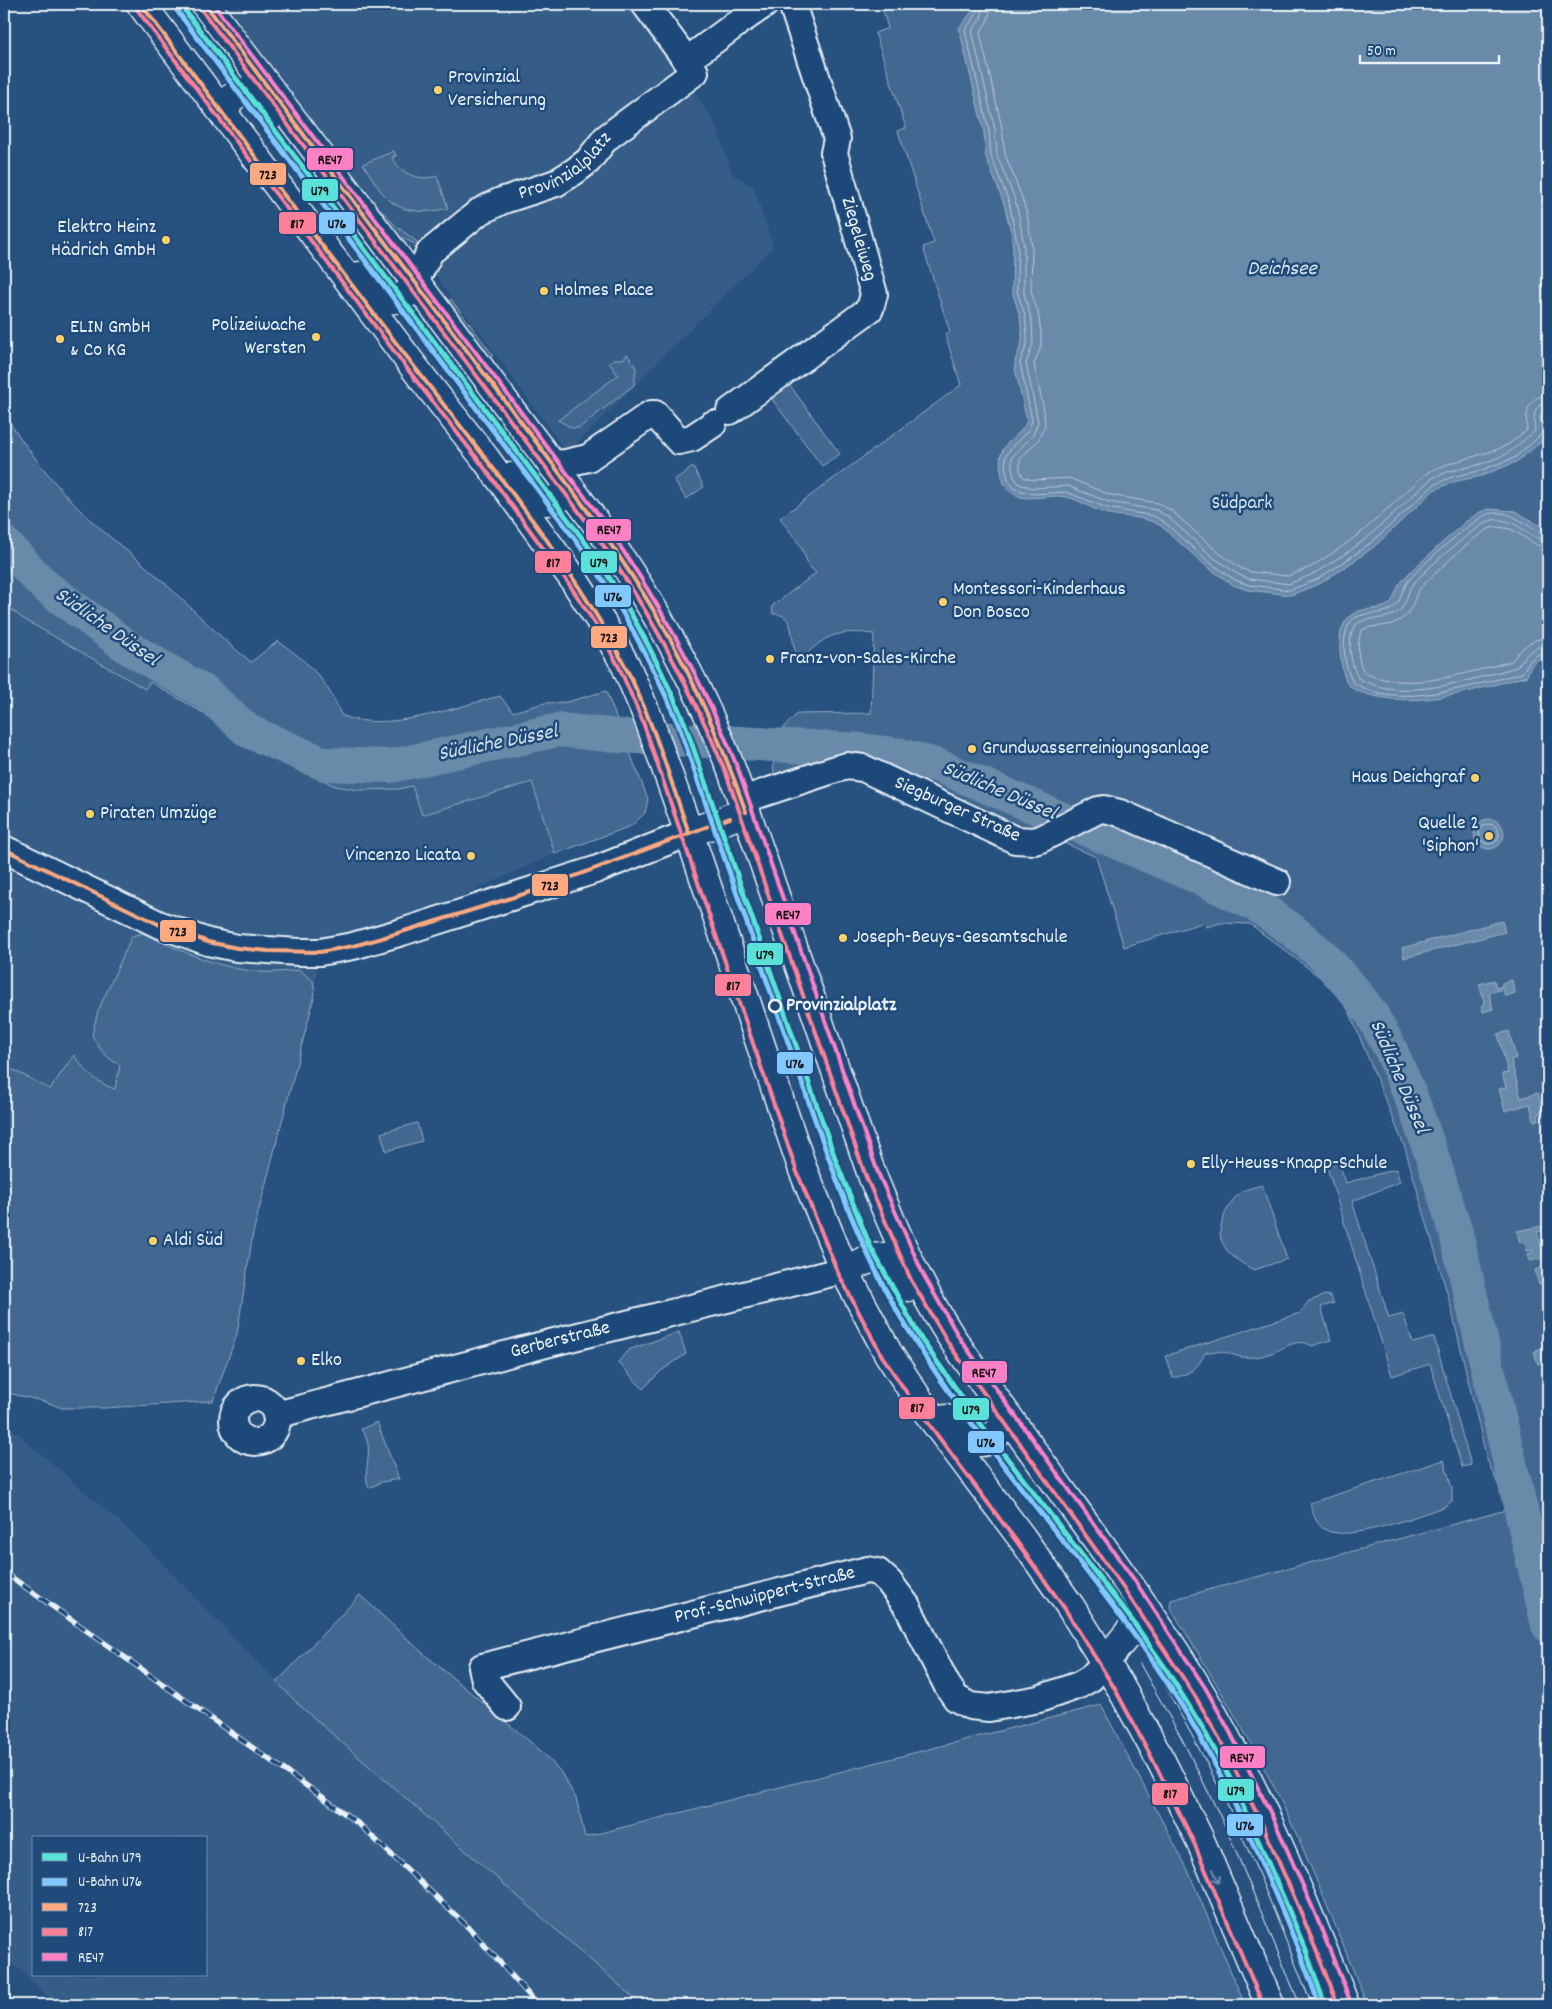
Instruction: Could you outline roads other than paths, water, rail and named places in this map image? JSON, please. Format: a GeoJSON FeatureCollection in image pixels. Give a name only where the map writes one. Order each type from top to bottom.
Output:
{"type":"FeatureCollection","features":[{"type":"Feature","properties":{"kind":"main road"},"geometry":{"type":"LineString","coordinates":[[141,4],[485,458],[572,577],[603,625],[626,666],[648,720],[689,833],[803,1170],[844,1270],[888,1353],[922,1405],[1022,1538],[1070,1606],[1105,1662],[1162,1763],[1200,1840],[1270,2005]]}},
{"type":"Feature","properties":{"kind":"main road"},"geometry":{"type":"LineString","coordinates":[[205,4],[388,245],[621,558],[680,657],[710,717],[732,771],[889,1219],[928,1298],[949,1334],[1147,1610],[1234,1749],[1261,1804],[1345,2005]]}},
{"type":"Feature","properties":{"kind":"main road"},"geometry":{"type":"LineString","coordinates":[[225,116],[229,101],[236,94],[246,91],[253,92],[258,95],[293,138],[308,140]]}},
{"type":"Feature","properties":{"kind":"main road"},"geometry":{"type":"LineString","coordinates":[[331,257],[344,258],[362,281],[377,295],[384,298],[401,297],[407,294],[411,291],[415,281]]}},
{"type":"Feature","properties":{"kind":"main road"},"geometry":{"type":"LineString","coordinates":[[485,458],[497,460],[515,484],[531,497],[541,500],[558,499],[566,493],[568,487]]}},
{"type":"Feature","properties":{"kind":"main road","name":"Siegburger Straße"},"geometry":{"type":"LineString","coordinates":[[689,833],[744,806]]}},
{"type":"Feature","properties":{"kind":"main road"},"geometry":{"type":"LineString","coordinates":[[844,1270],[876,1257],[886,1257],[895,1265],[910,1290],[928,1298]]}},
{"type":"Feature","properties":{"kind":"main road"},"geometry":{"type":"LineString","coordinates":[[922,1405],[938,1408],[952,1427],[962,1436],[981,1443],[992,1438],[1001,1429],[1004,1412]]}},
{"type":"Feature","properties":{"kind":"main road"},"geometry":{"type":"LineString","coordinates":[[1105,1662],[1147,1610]]}},
{"type":"Feature","properties":{"kind":"street"},"geometry":{"type":"LineString","coordinates":[[645,4],[691,66],[739,22],[765,4]]}},
{"type":"Feature","properties":{"kind":"street","name":"Ziegeleiweg"},"geometry":{"type":"LineString","coordinates":[[588,458],[651,414],[655,414],[675,438],[683,441],[692,438],[870,309],[874,294],[834,154],[837,139],[792,4]]}},
{"type":"Feature","properties":{"kind":"street","name":"Provinzialplatz"},"geometry":{"type":"LineString","coordinates":[[415,281],[430,252],[479,212],[556,183],[575,171],[588,161],[606,138],[691,66]]}},
{"type":"Feature","properties":{"kind":"street"},"geometry":{"type":"LineString","coordinates":[[388,245],[402,250],[430,252]]}},
{"type":"Feature","properties":{"kind":"street"},"geometry":{"type":"LineString","coordinates":[[550,464],[566,463],[588,458],[585,468],[568,487]]}},
{"type":"Feature","properties":{"kind":"street","name":"Siegburger Straße"},"geometry":{"type":"LineString","coordinates":[[744,806],[836,769],[855,766],[910,789],[1015,840],[1034,841],[1088,814],[1098,810],[1111,810],[1277,882]]}},
{"type":"Feature","properties":{"kind":"street"},"geometry":{"type":"LineString","coordinates":[[4,849],[158,924],[208,942],[237,948],[306,952],[353,946],[395,934],[595,870],[689,833]]}},
{"type":"Feature","properties":{"kind":"street","name":"Gerberstraße"},"geometry":{"type":"LineString","coordinates":[[276,1415],[550,1343],[844,1270]]}},
{"type":"Feature","properties":{"kind":"street","name":"Prof.-Schwippert-Straße"},"geometry":{"type":"LineString","coordinates":[[507,1706],[485,1680],[482,1667],[867,1570],[878,1572],[889,1582],[907,1606],[947,1685],[956,1698],[970,1706],[989,1708],[1039,1699],[1079,1685],[1090,1678],[1105,1662]]}},
{"type":"Feature","properties":{"kind":"water","name":"Deichsee"},"geometry":{"type":"Polygon","coordinates":[[[973,4],[1548,4],[1548,411],[1544,420],[1548,431],[1540,443],[1516,462],[1481,476],[1453,482],[1434,490],[1375,546],[1321,583],[1291,595],[1248,590],[1233,585],[1206,566],[1154,522],[1140,518],[1112,515],[1066,497],[1029,498],[1013,494],[1006,487],[1002,477],[1000,460],[1003,449],[1025,426],[1027,421],[1015,368],[1022,335],[1020,316],[1012,291],[1013,248],[1011,232],[1004,204],[986,157],[984,132],[959,28],[971,13],[973,4]]]}},
{"type":"Feature","properties":{"kind":"water"},"geometry":{"type":"Polygon","coordinates":[[[1489,509],[1515,511],[1548,530],[1548,656],[1540,658],[1534,663],[1527,676],[1449,696],[1429,699],[1390,699],[1370,695],[1351,687],[1347,683],[1340,655],[1340,637],[1345,621],[1358,611],[1380,608],[1391,603],[1399,585],[1409,573],[1464,523],[1480,512],[1489,509]]]}},
{"type":"Feature","properties":{"kind":"water"},"geometry":{"type":"Polygon","coordinates":[[[1489,819],[1500,823],[1504,834],[1500,845],[1489,849],[1478,845],[1474,834],[1478,823],[1489,819]]]}},
{"type":"Feature","properties":{"kind":"water"},"geometry":{"type":"Polygon","coordinates":[[[1502,921],[1505,932],[1404,958],[1402,948],[1502,921]]]}},
{"type":"Feature","properties":{"kind":"water"},"geometry":{"type":"Polygon","coordinates":[[[1494,980],[1496,988],[1502,986],[1502,983],[1512,980],[1515,993],[1505,996],[1503,989],[1489,993],[1493,1009],[1483,1012],[1481,1006],[1485,1004],[1479,984],[1494,980]]]}},
{"type":"Feature","properties":{"kind":"water"},"geometry":{"type":"Polygon","coordinates":[[[1509,1031],[1516,1058],[1511,1060],[1521,1098],[1538,1093],[1543,1112],[1538,1114],[1539,1120],[1534,1121],[1530,1104],[1505,1111],[1499,1089],[1506,1087],[1502,1074],[1508,1073],[1498,1034],[1509,1031]]]}},
{"type":"Feature","properties":{"kind":"water"},"geometry":{"type":"Polygon","coordinates":[[[1548,1225],[1548,1229],[1537,1232],[1542,1250],[1548,1249],[1548,1273],[1545,1274],[1546,1277],[1548,1276],[1548,1283],[1539,1285],[1535,1270],[1547,1266],[1544,1258],[1530,1261],[1528,1254],[1533,1252],[1533,1250],[1527,1251],[1525,1242],[1520,1243],[1517,1231],[1548,1225]]]}},
{"type":"Feature","properties":{"kind":"water"},"geometry":{"type":"Polygon","coordinates":[[[1548,1347],[1548,1361],[1538,1364],[1534,1352],[1548,1347]]]}},
{"type":"Feature","properties":{"kind":"waterway","name":"Südliche Düssel"},"geometry":{"type":"LineString","coordinates":[[4,543],[45,586],[129,648],[206,693],[248,731],[324,764],[391,766],[558,730],[620,736],[859,750],[901,755],[939,766],[1202,879],[1256,905],[1292,930],[1322,955],[1351,987],[1371,1013],[1391,1050],[1414,1105],[1456,1233],[1548,1625]]}},
{"type":"Feature","properties":{"kind":"tram line"},"geometry":{"type":"LineString","coordinates":[[1150,1660],[1229,1808],[1262,1881],[1312,2005]]}},
{"type":"Feature","properties":{"kind":"tram line"},"geometry":{"type":"LineString","coordinates":[[1140,1664],[1182,1739],[1227,1830],[1300,2005]]}},
{"type":"Feature","properties":{"kind":"railway"},"geometry":{"type":"LineString","coordinates":[[4,1572],[360,1825],[469,1928],[538,2005]]}},
{"type":"Feature","properties":{"kind":"metro line","name":"U79"},"geometry":{"type":"LineString","coordinates":[[180,4],[582,538],[626,605],[663,675],[685,724],[836,1161],[870,1246],[921,1339],[983,1427],[1131,1619],[1166,1669],[1202,1727],[1233,1784],[1284,1899],[1306,1951],[1325,2005]]}},
{"type":"Feature","properties":{"kind":"metro line","name":"U76"},"geometry":{"type":"LineString","coordinates":[[175,8],[577,542],[620,608],[645,654],[679,726],[826,1151],[852,1218],[883,1284],[928,1361],[958,1404],[1121,1617],[1184,1709],[1212,1759],[1250,1837],[1278,1899],[1319,2005]]}},
{"type":"Feature","properties":{"kind":"place","name":"Provinzial Versicherung"},"geometry":{"type":"Point","coordinates":[438,90]}},
{"type":"Feature","properties":{"kind":"place","name":"Elektro Heinz Hädrich GmbH"},"geometry":{"type":"Point","coordinates":[166,240]}},
{"type":"Feature","properties":{"kind":"place","name":"Holmes Place"},"geometry":{"type":"Point","coordinates":[544,291]}},
{"type":"Feature","properties":{"kind":"place","name":"Polizeiwache Wersten"},"geometry":{"type":"Point","coordinates":[316,337]}},
{"type":"Feature","properties":{"kind":"place","name":"ELIN GmbH & Co KG"},"geometry":{"type":"Point","coordinates":[60,339]}},
{"type":"Feature","properties":{"kind":"place","name":"Montessori-Kinderhaus Don Bosco"},"geometry":{"type":"Point","coordinates":[943,602]}},
{"type":"Feature","properties":{"kind":"place","name":"Franz-von-Sales-Kirche"},"geometry":{"type":"Point","coordinates":[770,659]}},
{"type":"Feature","properties":{"kind":"place","name":"Grundwasserreinigungsanlage"},"geometry":{"type":"Point","coordinates":[972,749]}},
{"type":"Feature","properties":{"kind":"place","name":"Haus Deichgraf"},"geometry":{"type":"Point","coordinates":[1475,778]}},
{"type":"Feature","properties":{"kind":"place","name":"Piraten Umzüge"},"geometry":{"type":"Point","coordinates":[90,814]}},
{"type":"Feature","properties":{"kind":"place","name":"Quelle 2 'Siphon'"},"geometry":{"type":"Point","coordinates":[1489,836]}},
{"type":"Feature","properties":{"kind":"place","name":"Vincenzo Licata"},"geometry":{"type":"Point","coordinates":[471,856]}},
{"type":"Feature","properties":{"kind":"place","name":"Joseph-Beuys-Gesamtschule"},"geometry":{"type":"Point","coordinates":[843,938]}},
{"type":"Feature","properties":{"kind":"place","name":"Provinzialplatz"},"geometry":{"type":"Point","coordinates":[775,1006]}},
{"type":"Feature","properties":{"kind":"place","name":"Elly-Heuss-Knapp-Schule"},"geometry":{"type":"Point","coordinates":[1191,1164]}},
{"type":"Feature","properties":{"kind":"place","name":"Aldi Süd"},"geometry":{"type":"Point","coordinates":[153,1241]}},
{"type":"Feature","properties":{"kind":"place","name":"Elko"},"geometry":{"type":"Point","coordinates":[301,1361]}},
{"type":"Feature","properties":{"kind":"park label","name":"Südpark"},"geometry":{"type":"Point","coordinates":[1242,504]}}]}
